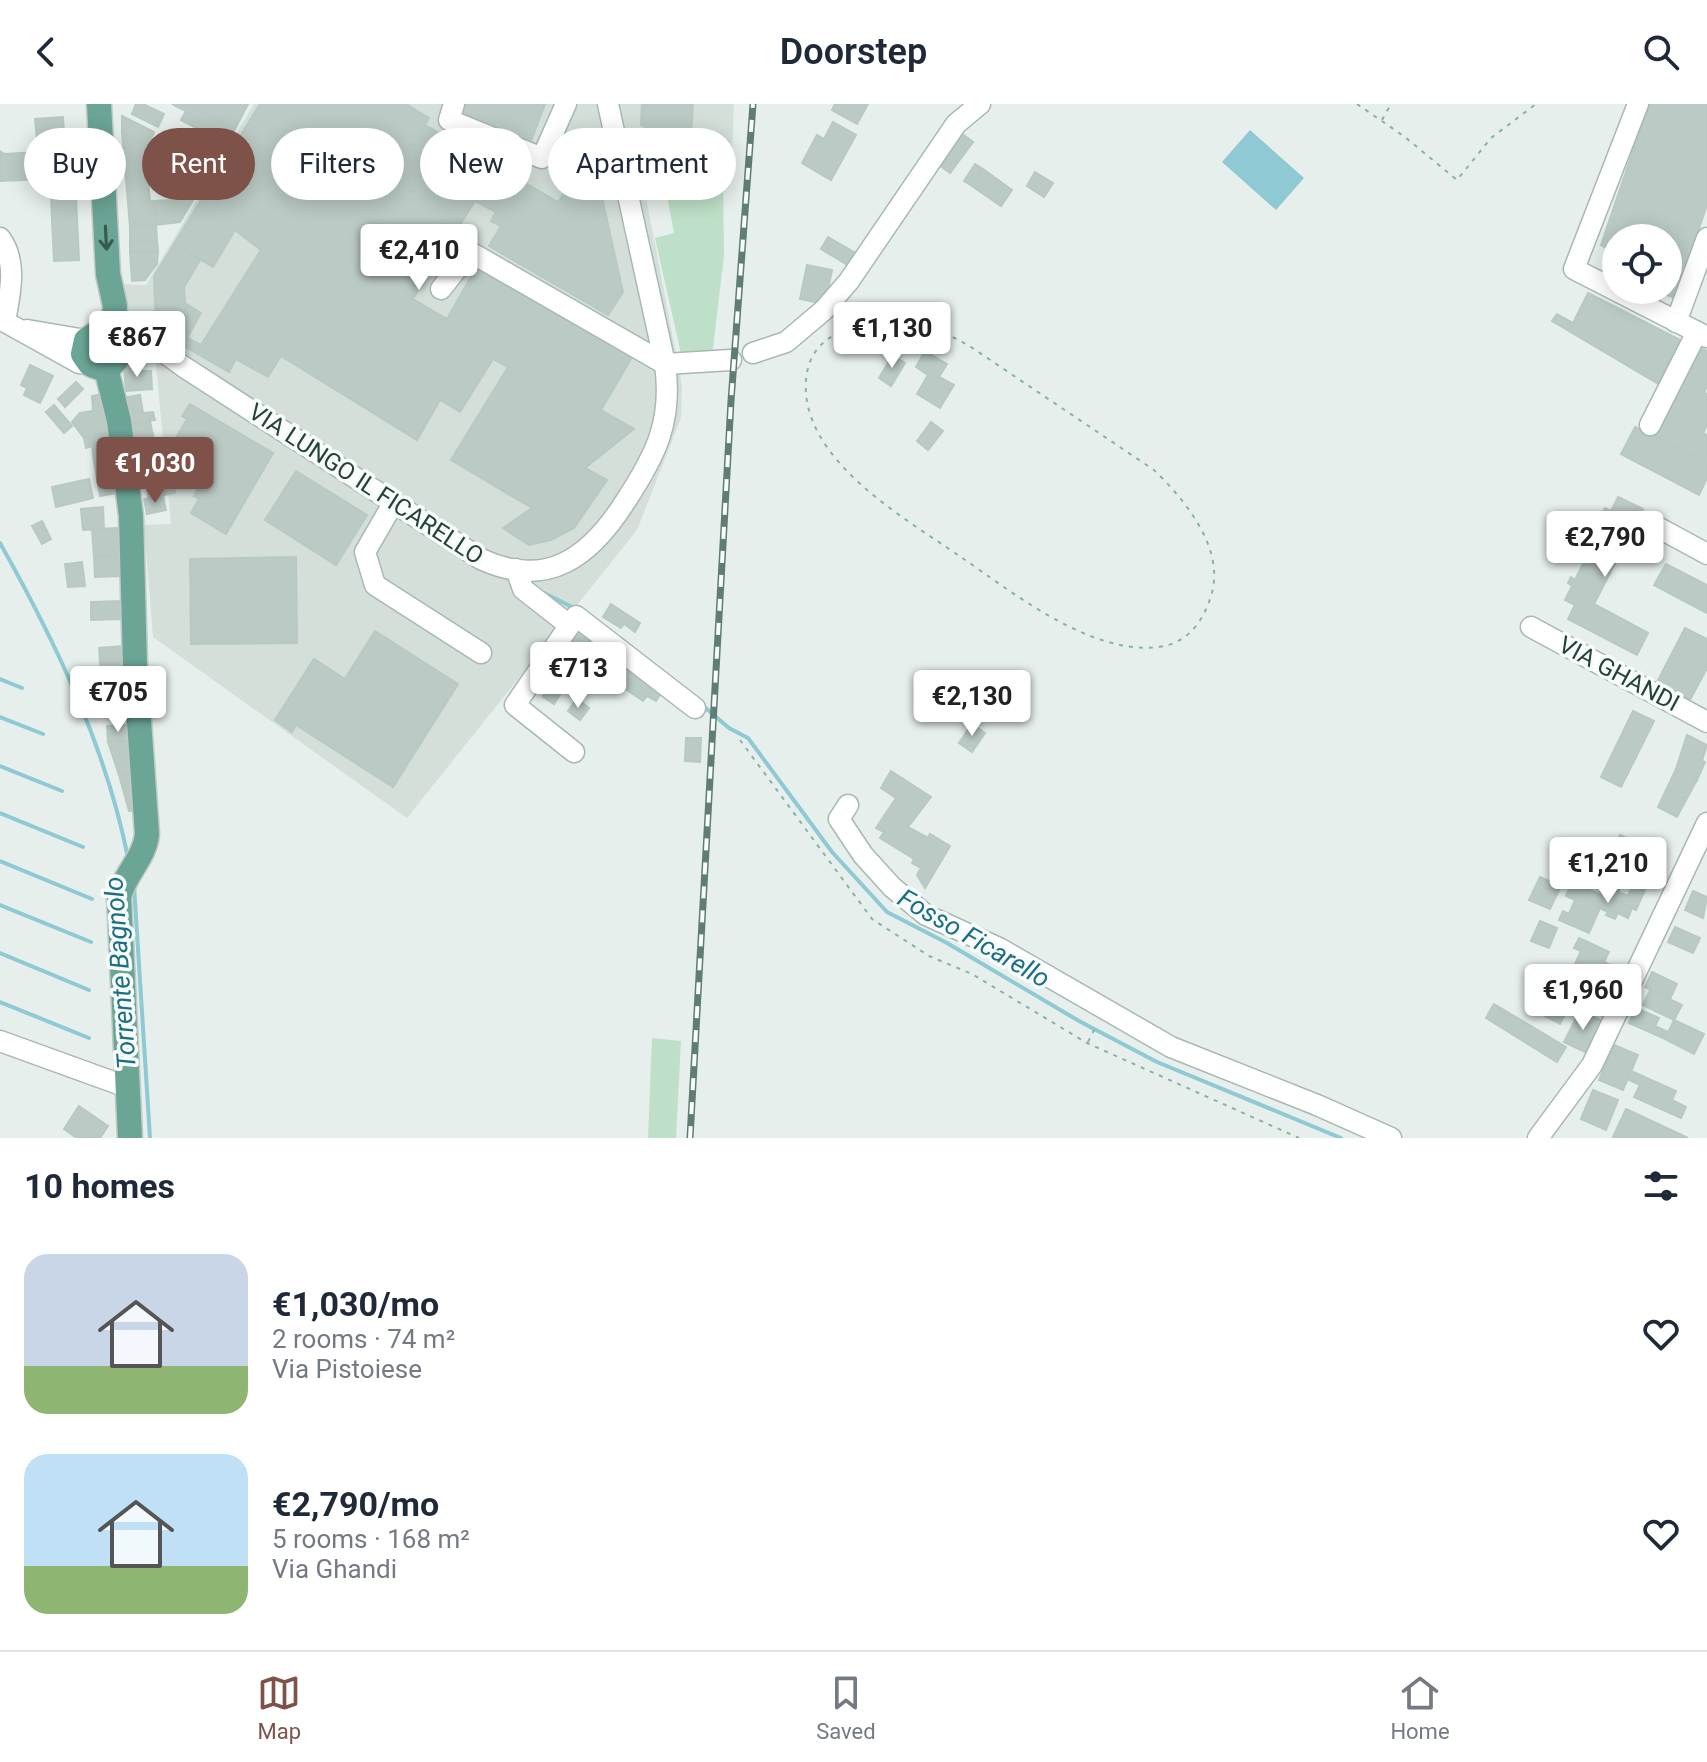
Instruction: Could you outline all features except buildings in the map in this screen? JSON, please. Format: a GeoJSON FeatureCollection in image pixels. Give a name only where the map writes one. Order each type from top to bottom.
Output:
{"type":"FeatureCollection","features":[{"type":"Feature","properties":{"kind":"main road"},"geometry":{"type":"LineString","coordinates":[[99,104],[108,274],[115,306],[103,348],[119,421],[131,516],[135,664],[147,825],[145,849],[126,879],[119,904],[130,1138]]}},
{"type":"Feature","properties":{"kind":"street"},"geometry":{"type":"LineString","coordinates":[[454,104],[449,120],[542,158],[566,104]]}},
{"type":"Feature","properties":{"kind":"street"},"geometry":{"type":"LineString","coordinates":[[516,569],[555,568],[577,559],[594,544],[650,464],[660,438],[668,395],[665,364],[608,104]]}},
{"type":"Feature","properties":{"kind":"street"},"geometry":{"type":"LineString","coordinates":[[753,353],[780,346],[824,310],[849,281],[956,124],[980,104]]}},
{"type":"Feature","properties":{"kind":"street"},"geometry":{"type":"LineString","coordinates":[[1638,104],[1574,269],[1702,335],[1650,425]]}},
{"type":"Feature","properties":{"kind":"street"},"geometry":{"type":"LineString","coordinates":[[0,238],[8,249],[11,264],[10,323],[103,348]]}},
{"type":"Feature","properties":{"kind":"street"},"geometry":{"type":"LineString","coordinates":[[1676,322],[1707,238]]}},
{"type":"Feature","properties":{"kind":"street"},"geometry":{"type":"LineString","coordinates":[[441,289],[470,252],[665,364],[731,360]]}},
{"type":"Feature","properties":{"kind":"street","name":"VIA LUNGO IL FICARELLO"},"geometry":{"type":"LineString","coordinates":[[103,348],[130,330],[481,559],[516,569],[523,589],[569,625]]}},
{"type":"Feature","properties":{"kind":"street"},"geometry":{"type":"LineString","coordinates":[[394,502],[365,552],[375,585],[481,653]]}},
{"type":"Feature","properties":{"kind":"street"},"geometry":{"type":"LineString","coordinates":[[1650,523],[1707,554]]}},
{"type":"Feature","properties":{"kind":"street"},"geometry":{"type":"LineString","coordinates":[[574,752],[515,705],[576,616],[695,708]]}},
{"type":"Feature","properties":{"kind":"street","name":"VIA GHANDI"},"geometry":{"type":"LineString","coordinates":[[1531,627],[1707,722]]}},
{"type":"Feature","properties":{"kind":"street"},"geometry":{"type":"LineString","coordinates":[[848,805],[839,819],[863,855],[892,887],[926,915],[999,948],[1171,1047],[1391,1138]]}},
{"type":"Feature","properties":{"kind":"street"},"geometry":{"type":"LineString","coordinates":[[1538,1138],[1592,1065],[1707,823]]}},
{"type":"Feature","properties":{"kind":"street"},"geometry":{"type":"LineString","coordinates":[[0,1041],[127,1087]]}},
{"type":"Feature","properties":{"kind":"path"},"geometry":{"type":"LineString","coordinates":[[1357,104],[1405,137],[1457,180],[1491,138],[1536,104]]}},
{"type":"Feature","properties":{"kind":"path"},"geometry":{"type":"LineString","coordinates":[[1381,121],[1391,104]]}},
{"type":"Feature","properties":{"kind":"path"},"geometry":{"type":"LineString","coordinates":[[896,319],[937,329],[968,345],[1154,470],[1180,495],[1198,522],[1211,557],[1214,588],[1205,617],[1187,636],[1159,647],[1120,644],[1082,632],[1041,611],[933,538],[869,491],[840,464],[815,430],[805,397],[807,367],[817,346],[837,331],[896,319]]}},
{"type":"Feature","properties":{"kind":"path"},"geometry":{"type":"LineString","coordinates":[[740,740],[872,919],[929,956],[972,974],[1087,1043],[1299,1138]]}},
{"type":"Feature","properties":{"kind":"path"},"geometry":{"type":"LineString","coordinates":[[1087,1043],[1097,1024]]}},
{"type":"Feature","properties":{"kind":"shaded area"},"geometry":{"type":"Polygon","coordinates":[[[254,104],[734,104],[733,128],[548,128],[548,200],[646,200],[682,385],[681,418],[637,530],[407,818],[153,637],[144,525],[171,524],[153,333],[124,321],[119,284],[146,285],[197,200],[255,200],[255,128],[240,128],[254,104]]]}},
{"type":"Feature","properties":{"kind":"green space"},"geometry":{"type":"Polygon","coordinates":[[[668,200],[723,200],[724,256],[712,356],[682,358],[655,238],[674,233],[668,200]]]}},
{"type":"Feature","properties":{"kind":"green space"},"geometry":{"type":"Polygon","coordinates":[[[652,1038],[681,1041],[676,1138],[648,1138],[652,1038]]]}},
{"type":"Feature","properties":{"kind":"water"},"geometry":{"type":"Polygon","coordinates":[[[1250,130],[1304,178],[1276,210],[1222,162],[1250,130]]]}},
{"type":"Feature","properties":{"kind":"waterway","name":"Torrente Bagnolo"},"geometry":{"type":"LineString","coordinates":[[0,543],[59,656],[92,735],[128,858]]}},
{"type":"Feature","properties":{"kind":"waterway","name":"Fosso Ficarello"},"geometry":{"type":"LineString","coordinates":[[544,593],[574,608]]}},
{"type":"Feature","properties":{"kind":"waterway"},"geometry":{"type":"LineString","coordinates":[[0,679],[22,688]]}},
{"type":"Feature","properties":{"kind":"waterway","name":"Fosso Ficarello"},"geometry":{"type":"LineString","coordinates":[[702,705],[729,728],[748,738],[832,852],[887,912],[1157,1062],[1341,1138]]}},
{"type":"Feature","properties":{"kind":"waterway"},"geometry":{"type":"LineString","coordinates":[[0,717],[43,734]]}},
{"type":"Feature","properties":{"kind":"waterway"},"geometry":{"type":"LineString","coordinates":[[0,766],[62,791]]}},
{"type":"Feature","properties":{"kind":"waterway"},"geometry":{"type":"LineString","coordinates":[[0,813],[83,847]]}},
{"type":"Feature","properties":{"kind":"waterway"},"geometry":{"type":"LineString","coordinates":[[0,861],[92,899]]}},
{"type":"Feature","properties":{"kind":"waterway","name":"Torrente Bagnolo"},"geometry":{"type":"LineString","coordinates":[[134,886],[150,1138]]}},
{"type":"Feature","properties":{"kind":"waterway"},"geometry":{"type":"LineString","coordinates":[[0,905],[91,942]]}},
{"type":"Feature","properties":{"kind":"waterway"},"geometry":{"type":"LineString","coordinates":[[0,953],[89,990]]}},
{"type":"Feature","properties":{"kind":"waterway"},"geometry":{"type":"LineString","coordinates":[[0,1002],[89,1038]]}},
{"type":"Feature","properties":{"kind":"railway"},"geometry":{"type":"LineString","coordinates":[[690,1138],[731,401],[753,104]]}}]}
